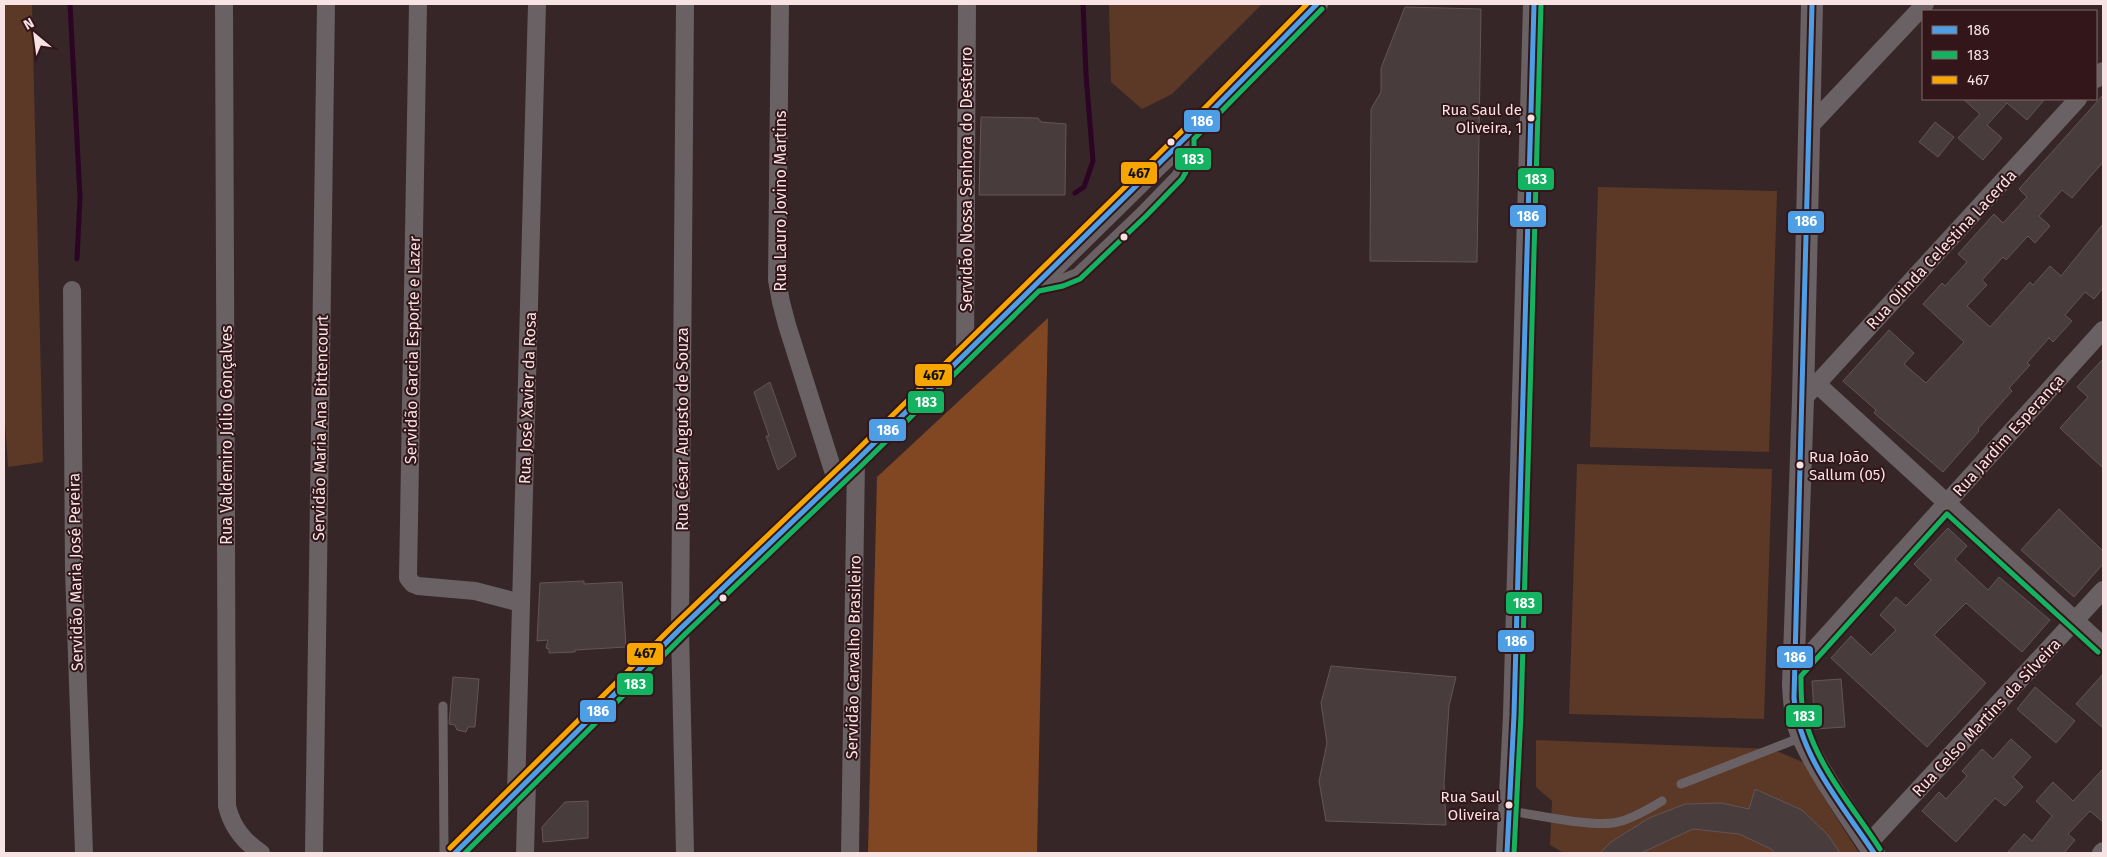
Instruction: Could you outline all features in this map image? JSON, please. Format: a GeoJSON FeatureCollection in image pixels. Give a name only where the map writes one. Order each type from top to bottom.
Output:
{"type":"FeatureCollection","features":[{"type":"Feature","properties":{"kind":"street","name":"Rua Valdemiro Júlio Gonçalves"},"geometry":{"type":"LineString","coordinates":[[224,4],[227,806],[230,819],[237,831],[248,844],[261,853]]}},
{"type":"Feature","properties":{"kind":"street","name":"Servidão Maria Ana Bittencourt"},"geometry":{"type":"LineString","coordinates":[[314,853],[326,4]]}},
{"type":"Feature","properties":{"kind":"street","name":"Servidão Garcia Esporte e Lazer"},"geometry":{"type":"LineString","coordinates":[[418,4],[408,578],[413,584],[418,586],[475,592],[521,603]]}},
{"type":"Feature","properties":{"kind":"street","name":"Rua José Xavier da Rosa"},"geometry":{"type":"LineString","coordinates":[[525,853],[522,788],[521,603],[537,4]]}},
{"type":"Feature","properties":{"kind":"street","name":"Rua César Augusto de Souza"},"geometry":{"type":"LineString","coordinates":[[685,4],[680,629],[685,853]]}},
{"type":"Feature","properties":{"kind":"street","name":"Rua Lauro Jovino Martins"},"geometry":{"type":"LineString","coordinates":[[780,4],[777,280],[787,325],[836,480]]}},
{"type":"Feature","properties":{"kind":"street","name":"Servidão Nossa Senhora do Desterro"},"geometry":{"type":"LineString","coordinates":[[965,354],[967,4]]}},
{"type":"Feature","properties":{"kind":"street"},"geometry":{"type":"LineString","coordinates":[[456,853],[680,629],[856,461],[1187,136],[1317,4]]}},
{"type":"Feature","properties":{"kind":"street"},"geometry":{"type":"LineString","coordinates":[[1507,853],[1514,715],[1534,4]]}},
{"type":"Feature","properties":{"kind":"street"},"geometry":{"type":"LineString","coordinates":[[1812,4],[1808,127],[1810,391],[1793,673],[1794,706],[1802,737],[1871,849]]}},
{"type":"Feature","properties":{"kind":"street"},"geometry":{"type":"LineString","coordinates":[[1808,127],[1925,4]]}},
{"type":"Feature","properties":{"kind":"street","name":"Rua Olinda Celestina Lacerda"},"geometry":{"type":"LineString","coordinates":[[1810,391],[2077,100]]}},
{"type":"Feature","properties":{"kind":"street","name":"Servidão Maria José Pereira"},"geometry":{"type":"LineString","coordinates":[[72,290],[74,589],[84,853]]}},
{"type":"Feature","properties":{"kind":"street","name":"Rua Jardim Esperança"},"geometry":{"type":"LineString","coordinates":[[1793,673],[2103,330]]}},
{"type":"Feature","properties":{"kind":"street"},"geometry":{"type":"LineString","coordinates":[[1810,391],[1947,503],[2103,646]]}},
{"type":"Feature","properties":{"kind":"street","name":"Servidão Carvalho Brasileiro"},"geometry":{"type":"LineString","coordinates":[[850,853],[856,461]]}},
{"type":"Feature","properties":{"kind":"street","name":"Rua Celso Martins da Silveira"},"geometry":{"type":"LineString","coordinates":[[1871,849],[2103,590]]}},
{"type":"Feature","properties":{"kind":"lane"},"geometry":{"type":"LineString","coordinates":[[443,706],[444,853]]}},
{"type":"Feature","properties":{"kind":"lane"},"geometry":{"type":"LineString","coordinates":[[1682,784],[1802,737]]}},
{"type":"Feature","properties":{"kind":"lane"},"geometry":{"type":"LineString","coordinates":[[1510,811],[1597,824],[1615,823],[1650,809],[1662,801]]}},
{"type":"Feature","properties":{"kind":"shaded area"},"geometry":{"type":"Polygon","coordinates":[[[4,4],[32,4],[43,462],[8,467],[4,405],[4,4]]]}},
{"type":"Feature","properties":{"kind":"shaded area"},"geometry":{"type":"Polygon","coordinates":[[[1109,4],[1262,4],[1172,94],[1142,109],[1111,82],[1109,4]]]}},
{"type":"Feature","properties":{"kind":"shaded area"},"geometry":{"type":"Polygon","coordinates":[[[1598,187],[1777,191],[1769,452],[1590,447],[1598,187]]]}},
{"type":"Feature","properties":{"kind":"shaded area"},"geometry":{"type":"Polygon","coordinates":[[[1048,318],[1037,853],[868,853],[877,477],[1048,318]]]}},
{"type":"Feature","properties":{"kind":"shaded area"},"geometry":{"type":"Polygon","coordinates":[[[1577,464],[1772,469],[1764,719],[1569,714],[1577,464]]]}},
{"type":"Feature","properties":{"kind":"shaded area"},"geometry":{"type":"Polygon","coordinates":[[[1536,740],[1772,749],[1807,764],[1822,795],[1859,853],[1564,853],[1550,845],[1552,801],[1536,787],[1536,740]]]}},
{"type":"Feature","properties":{"kind":"building"},"geometry":{"type":"Polygon","coordinates":[[[1405,7],[1481,9],[1477,262],[1370,261],[1371,109],[1381,92],[1381,68],[1405,7]]]}},
{"type":"Feature","properties":{"kind":"building"},"geometry":{"type":"Polygon","coordinates":[[[2103,95],[2103,162],[2072,198],[2062,190],[2039,216],[2050,226],[2035,243],[2028,236],[2006,260],[2003,257],[1982,280],[1987,285],[1967,306],[1990,327],[2030,282],[2033,285],[2050,266],[2061,276],[2103,224],[2103,288],[2094,299],[2085,292],[2065,315],[2072,321],[2053,342],[2049,338],[2027,363],[2030,365],[2009,388],[2012,391],[1943,472],[1874,413],[1876,410],[1843,381],[1889,330],[1914,353],[1904,364],[1926,383],[1964,342],[1923,304],[1942,283],[1945,286],[1967,262],[1958,254],[1994,214],[2003,223],[2027,197],[2019,189],[2103,95]]]}},
{"type":"Feature","properties":{"kind":"building"},"geometry":{"type":"Polygon","coordinates":[[[1964,100],[2044,100],[2027,120],[2007,103],[1987,125],[2002,138],[1983,160],[1958,138],[1980,114],[1964,100]]]}},
{"type":"Feature","properties":{"kind":"building"},"geometry":{"type":"Polygon","coordinates":[[[981,117],[1038,118],[1041,122],[1066,124],[1065,195],[979,195],[981,117]]]}},
{"type":"Feature","properties":{"kind":"building"},"geometry":{"type":"Polygon","coordinates":[[[1935,122],[1954,137],[1938,157],[1919,142],[1935,122]]]}},
{"type":"Feature","properties":{"kind":"building"},"geometry":{"type":"Polygon","coordinates":[[[2103,359],[2103,468],[2060,428],[2088,397],[2077,387],[2103,359]]]}},
{"type":"Feature","properties":{"kind":"building"},"geometry":{"type":"Polygon","coordinates":[[[770,382],[796,456],[778,470],[754,392],[770,382]]]}},
{"type":"Feature","properties":{"kind":"building"},"geometry":{"type":"Polygon","coordinates":[[[2059,509],[2103,551],[2103,564],[2074,597],[2021,550],[2059,509]]]}},
{"type":"Feature","properties":{"kind":"building"},"geometry":{"type":"Polygon","coordinates":[[[1948,528],[1967,546],[1955,559],[1988,590],[1999,577],[2050,620],[2022,652],[1966,603],[1934,635],[1986,683],[1927,747],[1831,658],[1851,636],[1871,655],[1896,630],[1880,615],[1896,597],[1906,606],[1931,580],[1914,564],[1948,528]]]}},
{"type":"Feature","properties":{"kind":"building"},"geometry":{"type":"Polygon","coordinates":[[[584,581],[584,584],[622,582],[626,647],[549,653],[549,649],[546,648],[548,640],[537,641],[540,583],[584,581]]]}},
{"type":"Feature","properties":{"kind":"building"},"geometry":{"type":"Polygon","coordinates":[[[1331,666],[1456,677],[1449,706],[1444,783],[1446,825],[1326,821],[1319,781],[1327,743],[1321,703],[1331,666]]]}},
{"type":"Feature","properties":{"kind":"building"},"geometry":{"type":"Polygon","coordinates":[[[2103,674],[2103,728],[2076,704],[2103,674]]]}},
{"type":"Feature","properties":{"kind":"building"},"geometry":{"type":"Polygon","coordinates":[[[453,677],[479,679],[475,727],[468,727],[466,732],[457,730],[455,725],[449,724],[453,677]]]}},
{"type":"Feature","properties":{"kind":"building"},"geometry":{"type":"Polygon","coordinates":[[[1841,679],[1845,727],[1815,729],[1812,681],[1841,679]]]}},
{"type":"Feature","properties":{"kind":"building"},"geometry":{"type":"Polygon","coordinates":[[[2035,687],[2075,721],[2056,743],[2017,709],[2035,687]]]}},
{"type":"Feature","properties":{"kind":"building"},"geometry":{"type":"Polygon","coordinates":[[[2011,739],[2031,757],[2013,777],[2023,787],[2005,806],[1995,798],[1956,842],[1922,811],[1939,792],[1946,799],[1967,776],[1962,771],[1982,749],[1993,759],[2011,739]]]}},
{"type":"Feature","properties":{"kind":"building"},"geometry":{"type":"Polygon","coordinates":[[[2103,769],[2103,822],[2090,811],[2068,834],[2075,840],[2064,853],[2007,853],[2024,834],[2032,841],[2052,816],[2036,801],[2053,782],[2073,801],[2103,769]]]}},
{"type":"Feature","properties":{"kind":"building"},"geometry":{"type":"Polygon","coordinates":[[[1755,789],[1802,810],[1828,835],[1840,853],[1775,853],[1771,849],[1739,834],[1693,829],[1641,853],[1600,853],[1611,842],[1649,818],[1685,804],[1721,803],[1749,809],[1755,789]]]}},
{"type":"Feature","properties":{"kind":"building"},"geometry":{"type":"Polygon","coordinates":[[[588,801],[588,838],[543,842],[542,827],[565,802],[588,801]]]}},
{"type":"Feature","properties":{"kind":"waterway"},"geometry":{"type":"LineString","coordinates":[[70,4],[80,197],[77,259]]}},
{"type":"Feature","properties":{"kind":"waterway"},"geometry":{"type":"LineString","coordinates":[[1075,193],[1084,187],[1093,161],[1086,75],[1083,4]]}},
{"type":"Feature","properties":{"kind":"transit line","name":"467"},"geometry":{"type":"LineString","coordinates":[[450,848],[675,624],[851,456],[1182,131],[1307,4]]}},
{"type":"Feature","properties":{"kind":"transit line","name":"186"},"geometry":{"type":"LineString","coordinates":[[455,853],[680,629],[856,461],[1187,136],[1317,4]]}},
{"type":"Feature","properties":{"kind":"transit line","name":"186"},"geometry":{"type":"LineString","coordinates":[[1507,853],[1514,715],[1534,4]]}},
{"type":"Feature","properties":{"kind":"transit line","name":"183"},"geometry":{"type":"LineString","coordinates":[[1514,853],[1521,715],[1541,4]]}},
{"type":"Feature","properties":{"kind":"transit line","name":"186"},"geometry":{"type":"LineString","coordinates":[[1812,4],[1794,698],[1804,740],[1813,760],[1836,799],[1874,853]]}},
{"type":"Feature","properties":{"kind":"transit line","name":"183"},"geometry":{"type":"LineString","coordinates":[[465,853],[685,634],[861,466],[1039,291],[1063,286],[1080,279],[1146,216],[1182,179],[1194,157],[1194,139],[1322,9]]}},
{"type":"Feature","properties":{"kind":"transit line","name":"183"},"geometry":{"type":"LineString","coordinates":[[1880,849],[1839,790],[1813,743],[1804,714],[1801,676],[1947,514],[2098,652]]}},
{"type":"Feature","properties":{"kind":"place","name":"Rua Saul de Oliveira, 1"},"geometry":{"type":"Point","coordinates":[1531,118]}},
{"type":"Feature","properties":{"kind":"place","name":"Rua João Sallum (05)"},"geometry":{"type":"Point","coordinates":[1800,465]}},
{"type":"Feature","properties":{"kind":"place","name":"Rua Saul Oliveira"},"geometry":{"type":"Point","coordinates":[1509,805]}}]}
